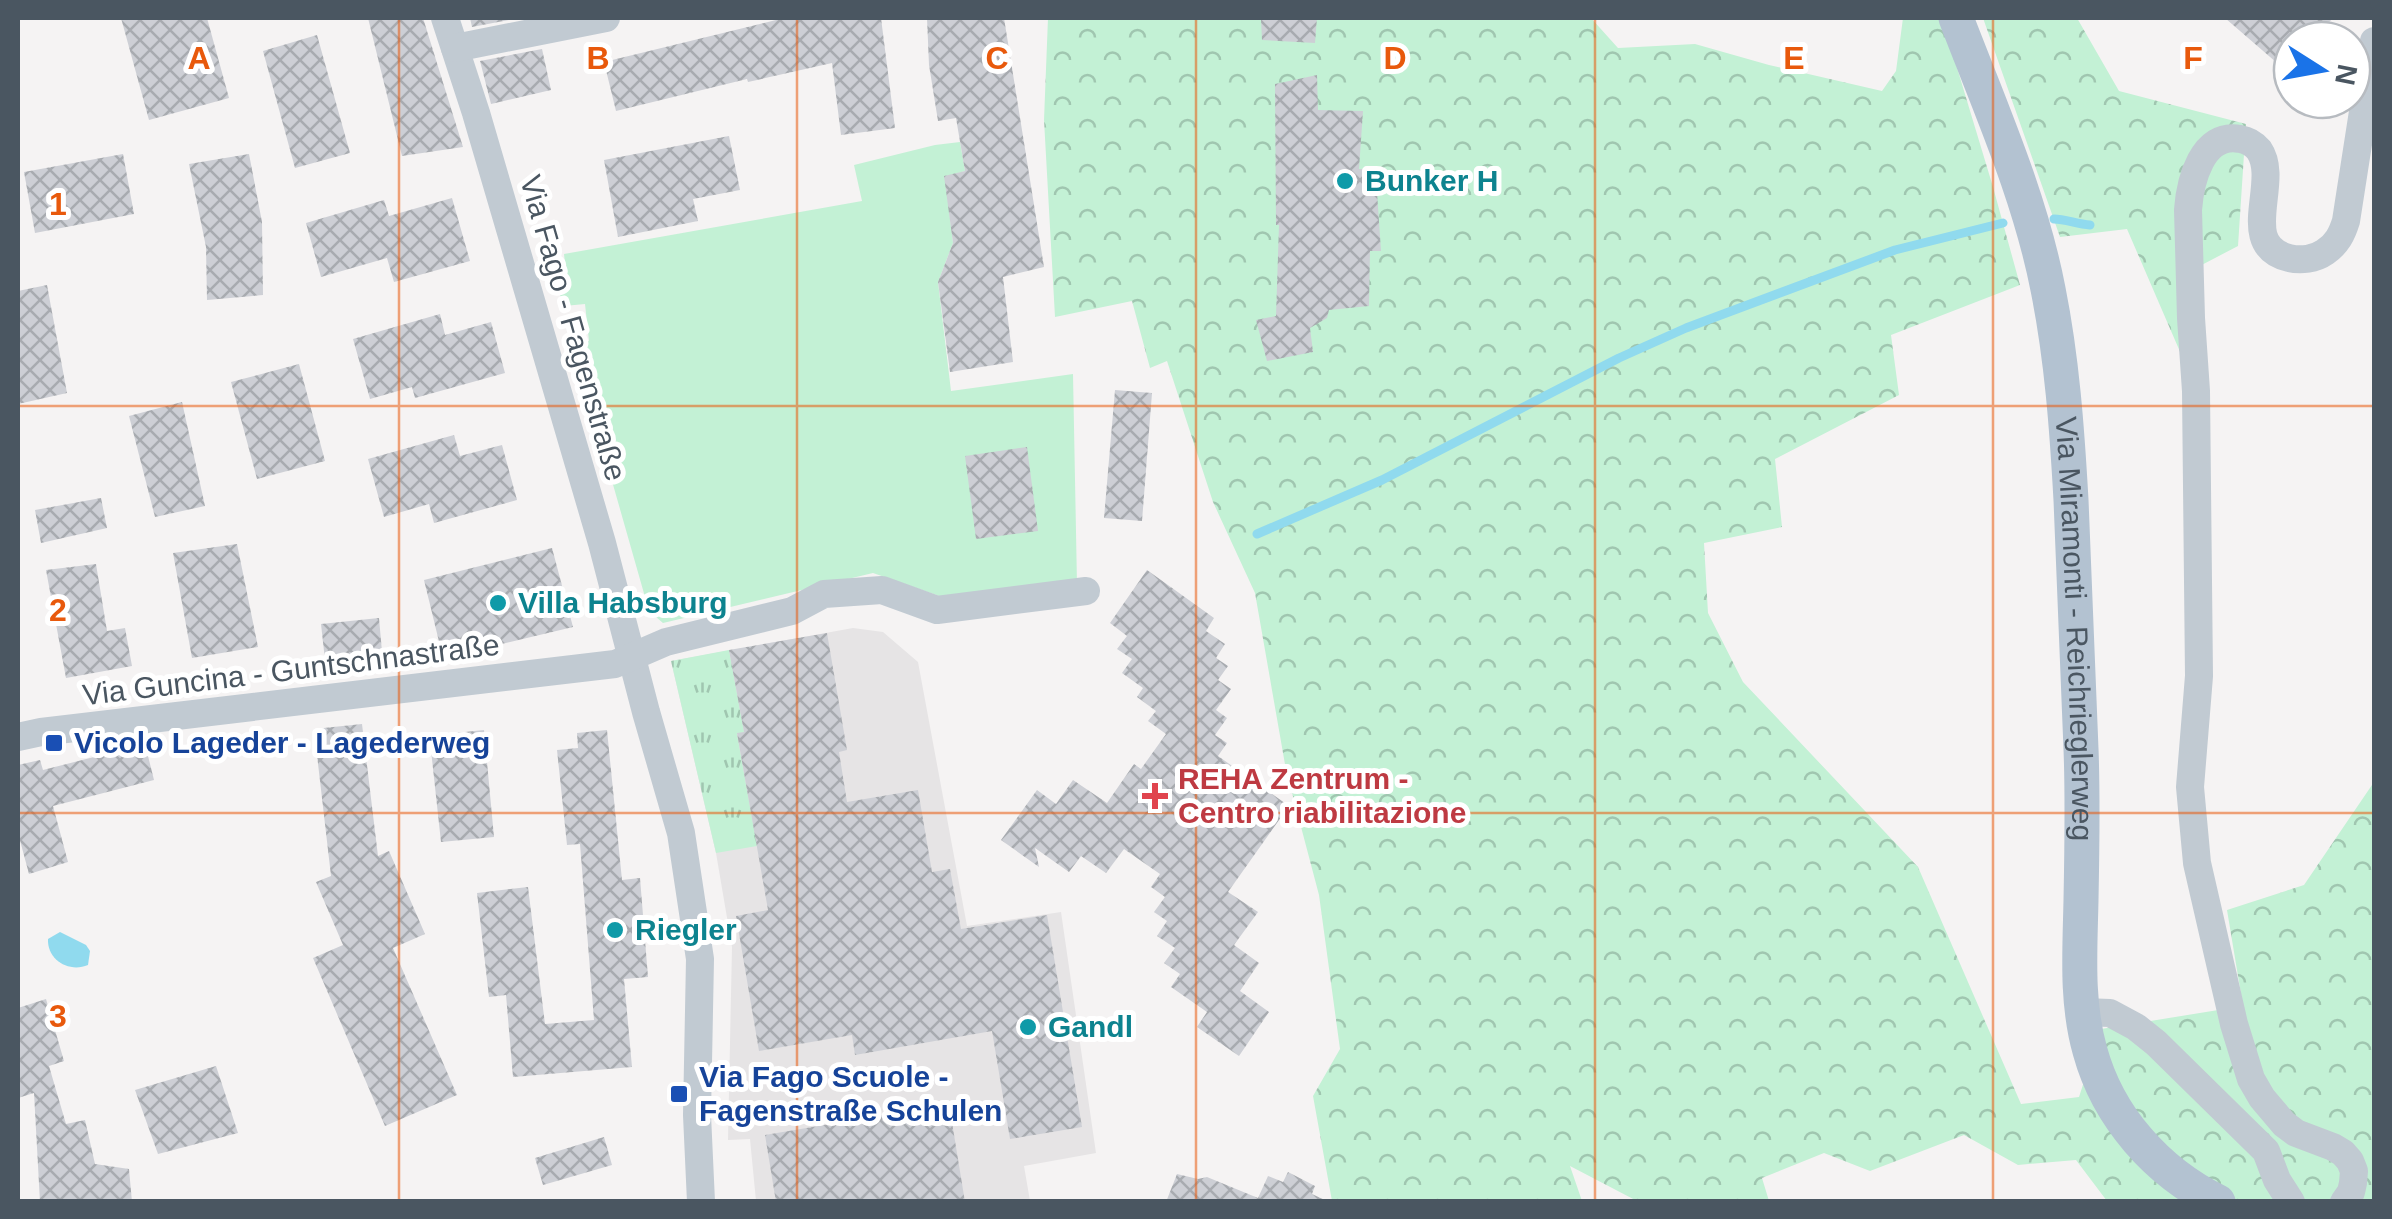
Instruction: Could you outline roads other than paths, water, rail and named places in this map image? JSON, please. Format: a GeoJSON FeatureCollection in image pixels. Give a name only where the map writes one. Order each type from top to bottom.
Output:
{"type":"FeatureCollection","features":[{"type":"Feature","properties":{"kind":"main road","name":"Via Miramonti - Reichrieglerweg"},"geometry":{"type":"LineString","coordinates":[[1956,18],[2025,199],[2048,286],[2058,346],[2074,552],[2084,810],[2080,970],[2086,1038],[2102,1085],[2132,1133],[2172,1176],[2218,1202]]}},
{"type":"Feature","properties":{"kind":"street","name":"Via Fago - Fagenstraße"},"geometry":{"type":"LineString","coordinates":[[445,18],[602,543],[681,833],[700,959],[697,1115],[702,1202]]}},
{"type":"Feature","properties":{"kind":"street"},"geometry":{"type":"LineString","coordinates":[[455,48],[606,18]]}},
{"type":"Feature","properties":{"kind":"street"},"geometry":{"type":"LineString","coordinates":[[2344,1202],[2353,1183],[2350,1161],[2333,1147],[2296,1133],[2284,1124],[2252,1080],[2234,1024],[2197,862],[2190,787],[2199,676],[2196,391],[2188,210],[2201,160],[2210,147],[2224,138],[2236,138],[2258,148],[2264,160],[2266,187],[2261,229],[2265,240],[2284,257],[2294,260],[2310,259],[2331,248],[2346,221],[2374,40]]}},
{"type":"Feature","properties":{"kind":"street"},"geometry":{"type":"LineString","coordinates":[[631,658],[666,642],[792,610],[824,594],[882,590],[937,610],[1086,591]]}},
{"type":"Feature","properties":{"kind":"street","name":"Via Guncina - Guntschnastraße"},"geometry":{"type":"LineString","coordinates":[[18,737],[596,667],[631,658]]}},
{"type":"Feature","properties":{"kind":"street"},"geometry":{"type":"LineString","coordinates":[[2083,1012],[2110,1013],[2156,1044],[2266,1151],[2291,1202]]}},
{"type":"Feature","properties":{"kind":"water"},"geometry":{"type":"Polygon","coordinates":[[[60,932],[86,945],[90,951],[88,965],[67,966],[55,959],[48,939],[60,932]]]}},
{"type":"Feature","properties":{"kind":"waterway"},"geometry":{"type":"LineString","coordinates":[[2054,219],[2090,225]]}},
{"type":"Feature","properties":{"kind":"waterway"},"geometry":{"type":"LineString","coordinates":[[1257,534],[1382,480],[1619,358],[1686,328],[1895,250],[2003,223]]}},
{"type":"Feature","properties":{"kind":"place","name":"Bunker H"},"geometry":{"type":"Point","coordinates":[1345,181]}},
{"type":"Feature","properties":{"kind":"place","name":"Villa Habsburg"},"geometry":{"type":"Point","coordinates":[498,603]}},
{"type":"Feature","properties":{"kind":"place","name":"Vicolo Lageder - Lagederweg"},"geometry":{"type":"Point","coordinates":[54,743]}},
{"type":"Feature","properties":{"kind":"place","name":"REHA Zentrum - Centro riabilitazione"},"geometry":{"type":"Point","coordinates":[1155,796]}},
{"type":"Feature","properties":{"kind":"place","name":"Riegler"},"geometry":{"type":"Point","coordinates":[615,930]}},
{"type":"Feature","properties":{"kind":"place","name":"Gandl"},"geometry":{"type":"Point","coordinates":[1028,1027]}},
{"type":"Feature","properties":{"kind":"place","name":"Via Fago Scuole - Fagenstraße Schulen"},"geometry":{"type":"Point","coordinates":[679,1094]}}]}
